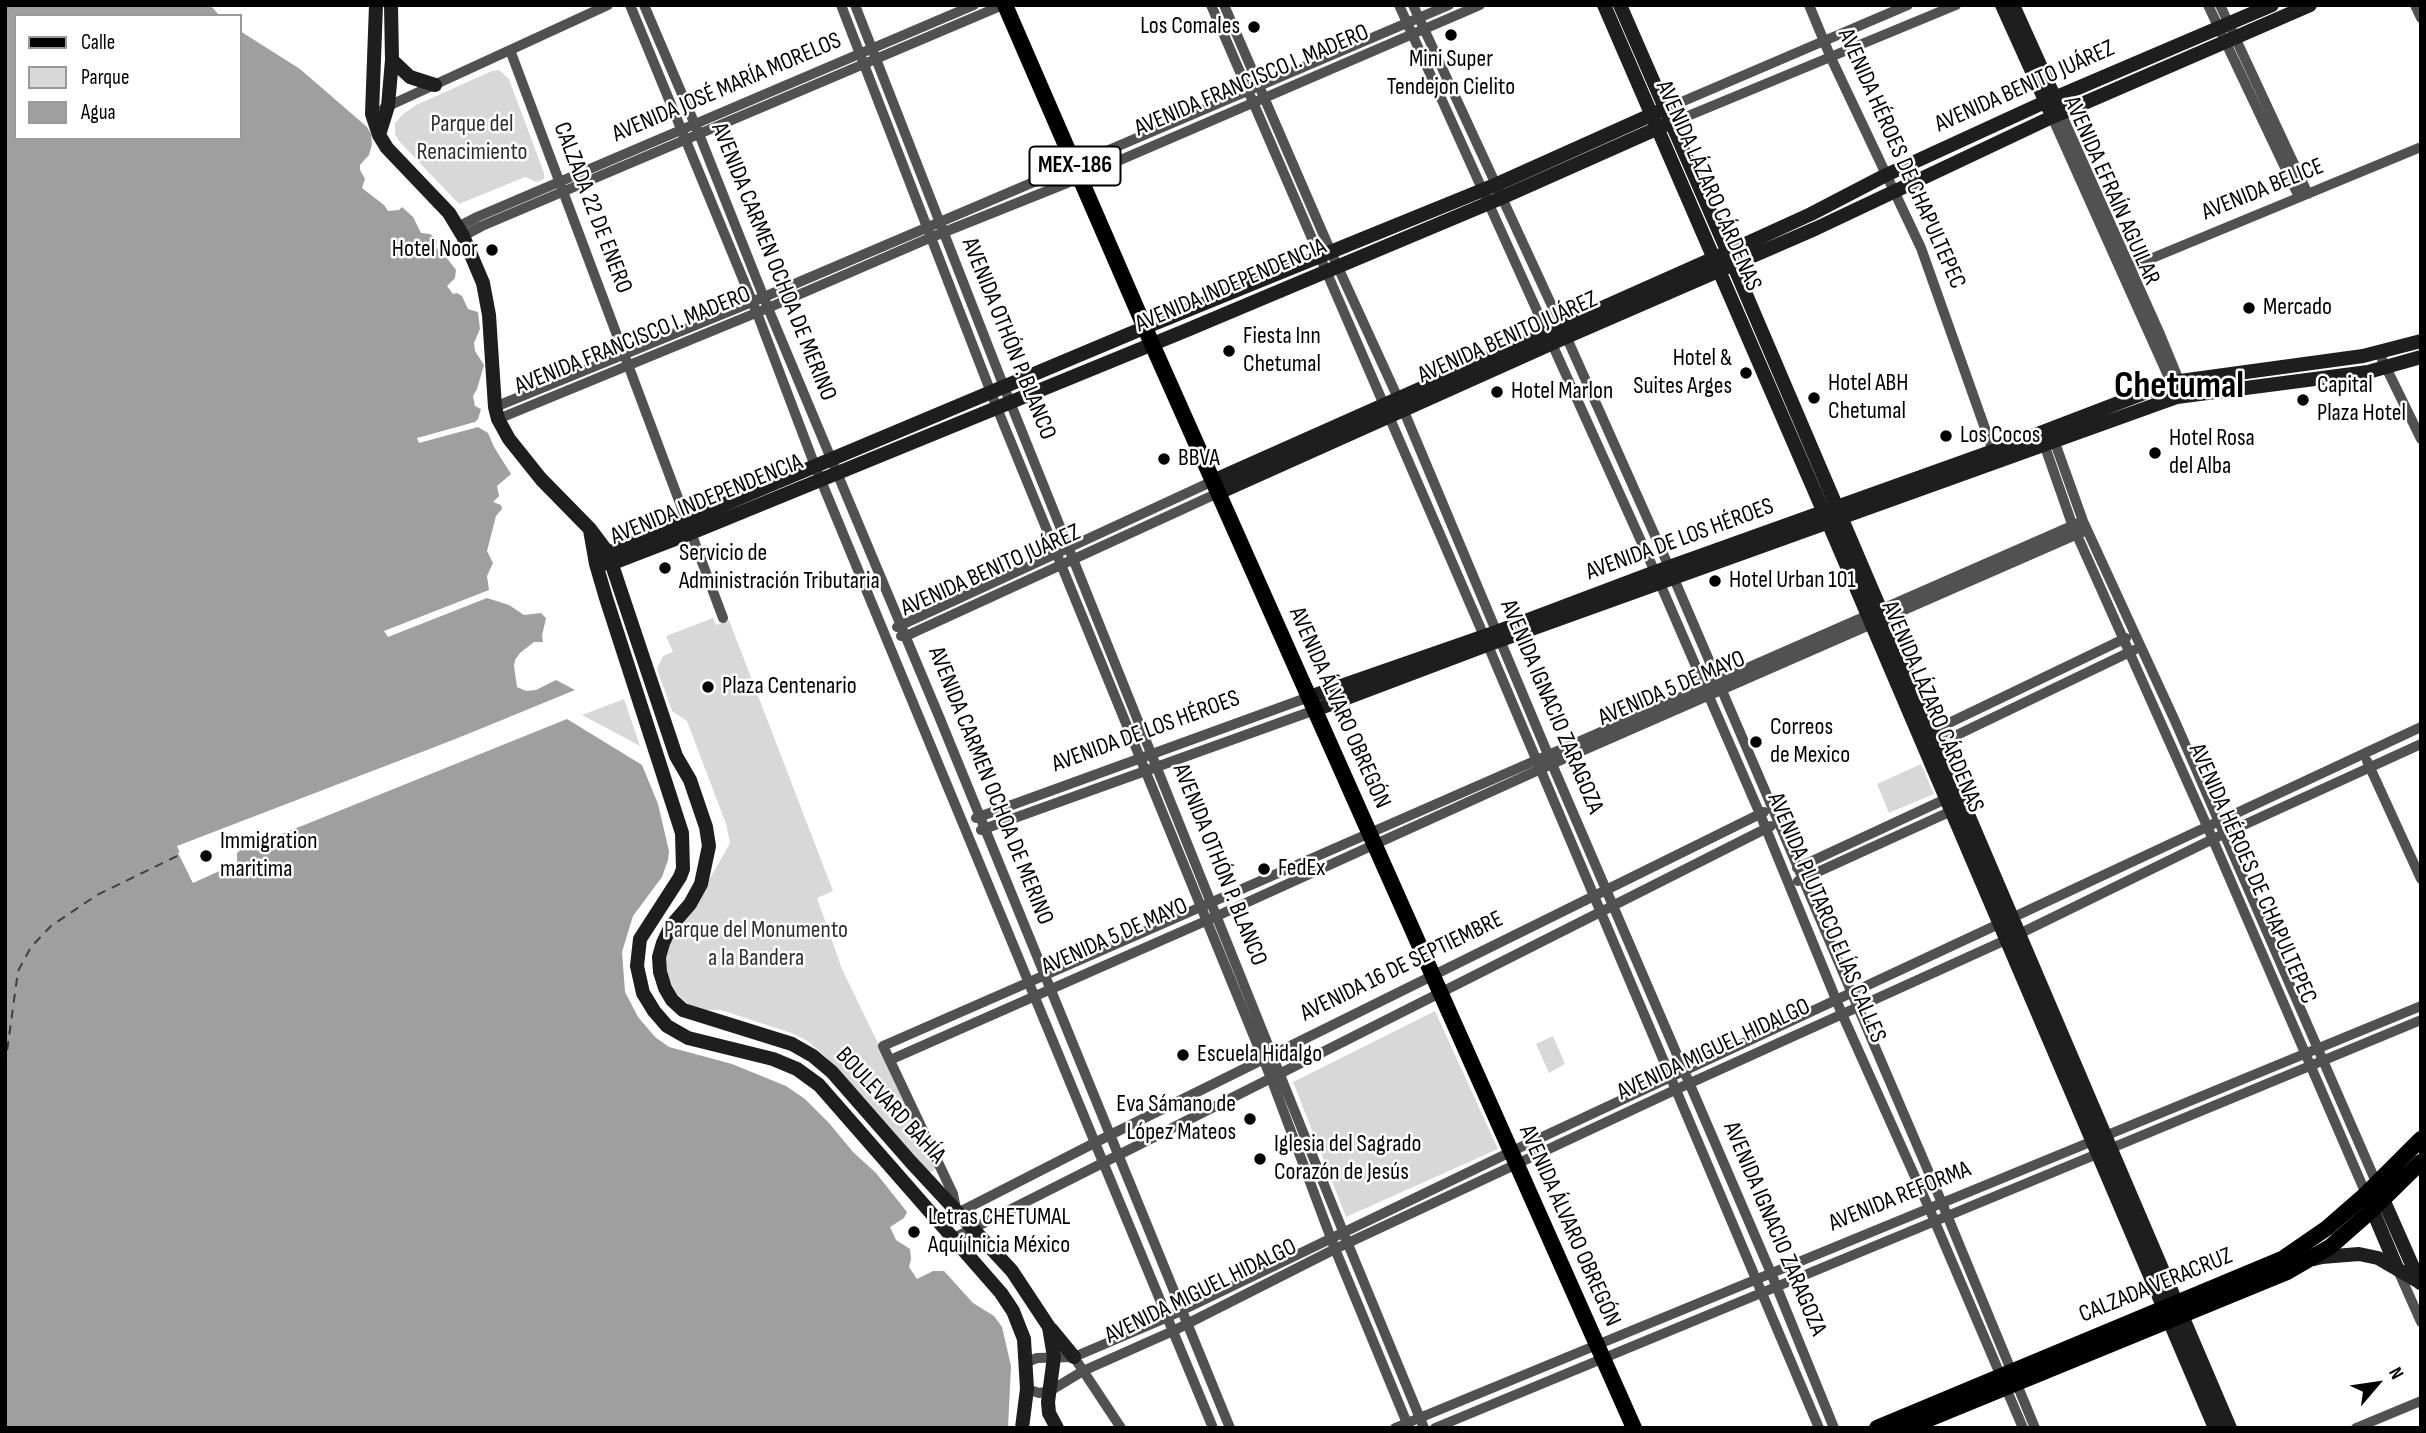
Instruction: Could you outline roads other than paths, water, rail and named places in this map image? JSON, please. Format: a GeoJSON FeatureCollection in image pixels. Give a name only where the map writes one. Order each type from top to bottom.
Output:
{"type":"FeatureCollection","features":[{"type":"Feature","properties":{"kind":"main road","name":"AVENIDA ÁLVARO OBREGÓN"},"geometry":{"type":"LineString","coordinates":[[1004,5],[1634,1428]]}},
{"type":"Feature","properties":{"kind":"main road","name":"AVENIDA LÁZARO CÁRDENAS"},"geometry":{"type":"LineString","coordinates":[[1604,5],[1665,126],[1833,515],[2009,929],[2094,1148],[2230,1428]]}},
{"type":"Feature","properties":{"kind":"main road","name":"AVENIDA LÁZARO CÁRDENAS"},"geometry":{"type":"LineString","coordinates":[[1620,5],[1658,111]]}},
{"type":"Feature","properties":{"kind":"main road","name":"AVENIDA EFRAÍN AGUILAR"},"geometry":{"type":"LineString","coordinates":[[2002,5],[2050,100]]}},
{"type":"Feature","properties":{"kind":"main road","name":"AVENIDA EFRAÍN AGUILAR"},"geometry":{"type":"LineString","coordinates":[[2013,5],[2056,115]]}},
{"type":"Feature","properties":{"kind":"main road","name":"AVENIDA BENITO JUÁREZ"},"geometry":{"type":"LineString","coordinates":[[1216,487],[1557,334],[1797,229],[1894,190],[2090,100],[2226,32],[2272,5]]}},
{"type":"Feature","properties":{"kind":"main road","name":"AVENIDA BENITO JUÁREZ"},"geometry":{"type":"LineString","coordinates":[[1797,229],[1886,175],[2050,100],[2226,32],[2310,5]]}},
{"type":"Feature","properties":{"kind":"main road"},"geometry":{"type":"LineString","coordinates":[[376,7],[391,7],[392,60],[388,106],[379,135]]}},
{"type":"Feature","properties":{"kind":"main road","name":"BOULEVARD BAHÍA"},"geometry":{"type":"LineString","coordinates":[[376,7],[372,114],[379,135],[387,148],[449,213],[461,232],[477,267],[485,294],[497,413],[509,439],[541,479],[590,529],[611,558],[676,756],[690,780],[706,827],[709,846],[701,884],[690,904],[671,926],[659,957],[664,988],[683,1010],[792,1044],[813,1056],[832,1072],[973,1227],[1012,1271],[1049,1327],[1054,1357],[1049,1413],[1056,1428]]}},
{"type":"Feature","properties":{"kind":"main road"},"geometry":{"type":"LineString","coordinates":[[392,60],[410,77],[435,85]]}},
{"type":"Feature","properties":{"kind":"main road"},"geometry":{"type":"LineString","coordinates":[[2090,100],[2094,81]]}},
{"type":"Feature","properties":{"kind":"main road","name":"AVENIDA INDEPENDENCIA"},"geometry":{"type":"LineString","coordinates":[[819,472],[838,473],[1332,269],[1492,194],[1658,111]]}},
{"type":"Feature","properties":{"kind":"main road","name":"AVENIDA INDEPENDENCIA"},"geometry":{"type":"LineString","coordinates":[[596,564],[819,472],[831,459],[1146,327],[1326,254],[1492,194],[1665,126]]}},
{"type":"Feature","properties":{"kind":"main road"},"geometry":{"type":"LineString","coordinates":[[1972,135],[1979,151]]}},
{"type":"Feature","properties":{"kind":"main road"},"geometry":{"type":"LineString","coordinates":[[1265,279],[1273,294]]}},
{"type":"Feature","properties":{"kind":"main road"},"geometry":{"type":"LineString","coordinates":[[1180,314],[1187,330]]}},
{"type":"Feature","properties":{"kind":"main road","name":"AVENIDA DE LOS HÉROES"},"geometry":{"type":"LineString","coordinates":[[1833,515],[1993,451],[2178,389],[2379,353],[2421,341]]}},
{"type":"Feature","properties":{"kind":"main road","name":"AVENIDA DE LOS HÉROES"},"geometry":{"type":"LineString","coordinates":[[1312,704],[1664,575],[2049,442],[2178,389],[2387,368],[2421,357]]}},
{"type":"Feature","properties":{"kind":"main road","name":"BOULEVARD BAHÍA"},"geometry":{"type":"LineString","coordinates":[[590,529],[596,564],[682,833],[683,869],[678,882],[640,939],[637,966],[643,993],[667,1026],[688,1038],[773,1059],[797,1069],[819,1085],[1001,1293],[1013,1311],[1024,1339],[1027,1389],[1022,1428]]}},
{"type":"Feature","properties":{"kind":"main road"},"geometry":{"type":"LineString","coordinates":[[632,681],[648,676]]}},
{"type":"Feature","properties":{"kind":"main road","name":"AVENIDA LÁZARO CÁRDENAS"},"geometry":{"type":"LineString","coordinates":[[2009,929],[2108,1142],[2215,1428]]}},
{"type":"Feature","properties":{"kind":"main road"},"geometry":{"type":"LineString","coordinates":[[819,1085],[832,1072]]}},
{"type":"Feature","properties":{"kind":"main road","name":"CALZADA VERACRUZ"},"geometry":{"type":"LineString","coordinates":[[2173,1312],[2282,1259],[2327,1228],[2421,1139]]}},
{"type":"Feature","properties":{"kind":"main road","name":"CALZADA VERACRUZ"},"geometry":{"type":"LineString","coordinates":[[1877,1428],[2009,1379],[2173,1312],[2287,1272],[2330,1247],[2421,1162]]}},
{"type":"Feature","properties":{"kind":"main road","name":"AVENIDA HÉROES DE CHAPULTEPEC"},"geometry":{"type":"LineString","coordinates":[[2371,1188],[2410,1265]]}},
{"type":"Feature","properties":{"kind":"main road"},"geometry":{"type":"LineString","coordinates":[[2300,1265],[2322,1257],[2359,1254],[2410,1265],[2421,1283]]}},
{"type":"Feature","properties":{"kind":"main road"},"geometry":{"type":"LineString","coordinates":[[1049,1327],[1074,1357]]}},
{"type":"Feature","properties":{"kind":"main road","name":"CALZADA VERACRUZ"},"geometry":{"type":"LineString","coordinates":[[1907,1428],[2009,1379]]}},
{"type":"Feature","properties":{"kind":"street"},"geometry":{"type":"LineString","coordinates":[[372,114],[608,5]]}},
{"type":"Feature","properties":{"kind":"street","name":"AVENIDA CARMEN OCHOA DE MERINO"},"geometry":{"type":"LineString","coordinates":[[630,5],[685,135],[819,472],[1213,1428]]}},
{"type":"Feature","properties":{"kind":"street","name":"AVENIDA CARMEN OCHOA DE MERINO"},"geometry":{"type":"LineString","coordinates":[[643,5],[697,129],[794,370],[938,713],[1230,1428]]}},
{"type":"Feature","properties":{"kind":"street","name":"AVENIDA OTHÓN P. BLANCO"},"geometry":{"type":"LineString","coordinates":[[841,5],[998,389],[1057,552],[1205,921],[1276,1075],[1422,1423]]}},
{"type":"Feature","properties":{"kind":"street","name":"AVENIDA OTHÓN P. BLANCO"},"geometry":{"type":"LineString","coordinates":[[855,5],[939,223]]}},
{"type":"Feature","properties":{"kind":"street","name":"AVENIDA JOSÉ MARÍA MORELOS"},"geometry":{"type":"LineString","coordinates":[[874,54],[974,5]]}},
{"type":"Feature","properties":{"kind":"street","name":"AVENIDA JOSÉ MARÍA MORELOS"},"geometry":{"type":"LineString","coordinates":[[461,232],[477,217],[562,187],[874,54],[1004,5]]}},
{"type":"Feature","properties":{"kind":"street","name":"AVENIDA IGNACIO ZARAGOZA"},"geometry":{"type":"LineString","coordinates":[[1211,5],[1247,92],[1326,254]]}},
{"type":"Feature","properties":{"kind":"street","name":"AVENIDA IGNACIO ZARAGOZA"},"geometry":{"type":"LineString","coordinates":[[1224,5],[1332,269],[1385,410],[1492,639],[1524,698],[1777,1286],[1833,1428]]}},
{"type":"Feature","properties":{"kind":"street","name":"AVENIDA PLUTARCO ELÍAS CALLES"},"geometry":{"type":"LineString","coordinates":[[1399,5],[1557,334],[1624,466],[1706,691],[1836,1000],[1934,1222],[2035,1428]]}},
{"type":"Feature","properties":{"kind":"street","name":"AVENIDA PLUTARCO ELÍAS CALLES"},"geometry":{"type":"LineString","coordinates":[[1413,5],[1492,194]]}},
{"type":"Feature","properties":{"kind":"street","name":"AVENIDA FRANCISCO I. MADERO"},"geometry":{"type":"LineString","coordinates":[[934,233],[939,223],[1253,103],[1409,30],[1418,19],[1449,5]]}},
{"type":"Feature","properties":{"kind":"street","name":"AVENIDA FRANCISCO I. MADERO"},"geometry":{"type":"LineString","coordinates":[[627,360],[752,301],[766,302],[934,233],[1077,171],[1259,86],[1409,30],[1423,30],[1480,5]]}},
{"type":"Feature","properties":{"kind":"street","name":"AVENIDA HÉROES DE CHAPULTEPEC"},"geometry":{"type":"LineString","coordinates":[[1808,5],[1921,248],[1993,451]]}},
{"type":"Feature","properties":{"kind":"street","name":"AVENIDA INDEPENDENCIA"},"geometry":{"type":"LineString","coordinates":[[1658,111],[1908,5]]}},
{"type":"Feature","properties":{"kind":"street","name":"AVENIDA INDEPENDENCIA"},"geometry":{"type":"LineString","coordinates":[[1665,126],[1955,5]]}},
{"type":"Feature","properties":{"kind":"street"},"geometry":{"type":"LineString","coordinates":[[2208,5],[2226,32],[2304,196]]}},
{"type":"Feature","properties":{"kind":"street"},"geometry":{"type":"LineString","coordinates":[[2220,5],[2226,32]]}},
{"type":"Feature","properties":{"kind":"street"},"geometry":{"type":"LineString","coordinates":[[2415,5],[2421,18]]}},
{"type":"Feature","properties":{"kind":"street"},"geometry":{"type":"LineString","coordinates":[[1885,15],[1892,32]]}},
{"type":"Feature","properties":{"kind":"street","name":"CALZADA 22 DE ENERO"},"geometry":{"type":"LineString","coordinates":[[510,51],[723,618]]}},
{"type":"Feature","properties":{"kind":"street","name":"AVENIDA EFRAÍN AGUILAR"},"geometry":{"type":"LineString","coordinates":[[2056,115],[2178,389]]}},
{"type":"Feature","properties":{"kind":"street","name":"AVENIDA BELICE"},"geometry":{"type":"LineString","coordinates":[[2126,269],[2421,147]]}},
{"type":"Feature","properties":{"kind":"street","name":"AVENIDA IGNACIO ZARAGOZA"},"geometry":{"type":"LineString","coordinates":[[1332,269],[1400,403],[1492,639],[1511,703],[1819,1428]]}},
{"type":"Feature","properties":{"kind":"street","name":"AVENIDA FRANCISCO I. MADERO"},"geometry":{"type":"LineString","coordinates":[[497,413],[627,360],[757,313],[766,302]]}},
{"type":"Feature","properties":{"kind":"street","name":"AVENIDA PLUTARCO ELÍAS CALLES"},"geometry":{"type":"LineString","coordinates":[[1557,334],[1610,472],[1720,685],[1942,1203],[2009,1379],[2023,1428]]}},
{"type":"Feature","properties":{"kind":"street"},"geometry":{"type":"LineString","coordinates":[[2379,353],[2421,439]]}},
{"type":"Feature","properties":{"kind":"street"},"geometry":{"type":"LineString","coordinates":[[780,375],[794,370]]}},
{"type":"Feature","properties":{"kind":"street","name":"AVENIDA OTHÓN P. BLANCO"},"geometry":{"type":"LineString","coordinates":[[1004,405],[1074,559],[1217,916],[1268,1057]]}},
{"type":"Feature","properties":{"kind":"street","name":"AVENIDA HÉROES DE CHAPULTEPEC"},"geometry":{"type":"LineString","coordinates":[[2049,442],[2122,639],[2207,826],[2218,837],[2312,1051],[2323,1061],[2371,1188]]}},
{"type":"Feature","properties":{"kind":"street"},"geometry":{"type":"LineString","coordinates":[[1610,472],[1624,466]]}},
{"type":"Feature","properties":{"kind":"street","name":"AVENIDA BENITO JUÁREZ"},"geometry":{"type":"LineString","coordinates":[[888,636],[901,624],[1057,552],[1216,487]]}},
{"type":"Feature","properties":{"kind":"street","name":"AVENIDA BENITO JUÁREZ"},"geometry":{"type":"LineString","coordinates":[[888,636],[906,636],[1074,559],[1216,487]]}},
{"type":"Feature","properties":{"kind":"street","name":"AVENIDA HÉROES DE CHAPULTEPEC"},"geometry":{"type":"LineString","coordinates":[[2079,527],[2136,635],[2175,721],[2219,820],[2218,837]]}},
{"type":"Feature","properties":{"kind":"street","name":"AVENIDA 5 DE MAYO"},"geometry":{"type":"LineString","coordinates":[[1372,838],[1217,916],[890,1060],[883,1046],[1200,908],[1372,838],[2079,527]]}},
{"type":"Feature","properties":{"kind":"street"},"geometry":{"type":"LineString","coordinates":[[847,539],[862,532]]}},
{"type":"Feature","properties":{"kind":"street"},"geometry":{"type":"LineString","coordinates":[[1929,741],[2122,639],[2136,635]]}},
{"type":"Feature","properties":{"kind":"street"},"geometry":{"type":"LineString","coordinates":[[1929,741],[2129,654],[2141,646]]}},
{"type":"Feature","properties":{"kind":"street"},"geometry":{"type":"LineString","coordinates":[[1511,703],[1524,698]]}},
{"type":"Feature","properties":{"kind":"street","name":"AVENIDA DE LOS HÉROES"},"geometry":{"type":"LineString","coordinates":[[964,823],[1151,755],[1312,704]]}},
{"type":"Feature","properties":{"kind":"street","name":"AVENIDA DE LOS HÉROES"},"geometry":{"type":"LineString","coordinates":[[968,835],[1156,767],[1312,704]]}},
{"type":"Feature","properties":{"kind":"street"},"geometry":{"type":"LineString","coordinates":[[922,720],[938,713]]}},
{"type":"Feature","properties":{"kind":"street"},"geometry":{"type":"LineString","coordinates":[[2162,726],[2175,721]]}},
{"type":"Feature","properties":{"kind":"street","name":"AVENIDA MIGUEL HIDALGO"},"geometry":{"type":"LineString","coordinates":[[1027,1363],[1037,1358],[1074,1357],[1168,1317],[1331,1237],[1777,1044],[1857,1007],[2219,820],[2421,727]]}},
{"type":"Feature","properties":{"kind":"street","name":"AVENIDA MIGUEL HIDALGO"},"geometry":{"type":"LineString","coordinates":[[1050,1391],[1083,1371],[1173,1331],[1348,1244],[1671,1076],[1852,993],[2009,929],[2218,837],[2421,744]]}},
{"type":"Feature","properties":{"kind":"street"},"geometry":{"type":"LineString","coordinates":[[2365,754],[2421,879]]}},
{"type":"Feature","properties":{"kind":"street"},"geometry":{"type":"LineString","coordinates":[[1797,868],[1955,802]]}},
{"type":"Feature","properties":{"kind":"street"},"geometry":{"type":"LineString","coordinates":[[1789,885],[1955,802]]}},
{"type":"Feature","properties":{"kind":"street","name":"AVENIDA 16 DE SEPTIEMBRE"},"geometry":{"type":"LineString","coordinates":[[938,1223],[1095,1142],[1772,807]]}},
{"type":"Feature","properties":{"kind":"street","name":"AVENIDA 16 DE SEPTIEMBRE"},"geometry":{"type":"LineString","coordinates":[[952,1239],[1779,822]]}},
{"type":"Feature","properties":{"kind":"street"},"geometry":{"type":"LineString","coordinates":[[1013,941],[1028,935]]}},
{"type":"Feature","properties":{"kind":"street","name":"AVENIDA REFORMA"},"geometry":{"type":"LineString","coordinates":[[1395,1428],[1422,1423],[1600,1351],[1763,1292],[1934,1222],[2312,1051],[2421,1006]]}},
{"type":"Feature","properties":{"kind":"street","name":"AVENIDA REFORMA"},"geometry":{"type":"LineString","coordinates":[[2108,1142],[2311,1066],[2421,1020]]}},
{"type":"Feature","properties":{"kind":"street"},"geometry":{"type":"LineString","coordinates":[[1771,1031],[1777,1044]]}},
{"type":"Feature","properties":{"kind":"street","name":"AVENIDA HÉROES DE CHAPULTEPEC"},"geometry":{"type":"LineString","coordinates":[[2312,1051],[2311,1066],[2371,1188]]}},
{"type":"Feature","properties":{"kind":"street"},"geometry":{"type":"LineString","coordinates":[[890,1060],[953,1194],[957,1212]]}},
{"type":"Feature","properties":{"kind":"street","name":"AVENIDA OTHÓN P. BLANCO"},"geometry":{"type":"LineString","coordinates":[[1276,1075],[1335,1249],[1408,1425]]}},
{"type":"Feature","properties":{"kind":"street"},"geometry":{"type":"LineString","coordinates":[[1071,1084],[1087,1077]]}},
{"type":"Feature","properties":{"kind":"street","name":"AVENIDA REFORMA"},"geometry":{"type":"LineString","coordinates":[[1435,1428],[1771,1273],[1929,1208],[2094,1148]]}},
{"type":"Feature","properties":{"kind":"street","name":"AVENIDA HÉROES DE CHAPULTEPEC"},"geometry":{"type":"LineString","coordinates":[[2410,1265],[2421,1322]]}},
{"type":"Feature","properties":{"kind":"street"},"geometry":{"type":"LineString","coordinates":[[1074,1357],[1121,1428]]}},
{"type":"Feature","properties":{"kind":"street"},"geometry":{"type":"LineString","coordinates":[[1027,1389],[1039,1393],[1050,1391]]}},
{"type":"Feature","properties":{"kind":"street"},"geometry":{"type":"LineString","coordinates":[[2356,1428],[2421,1401]]}},
{"type":"Feature","properties":{"kind":"water"},"geometry":{"type":"Polygon","coordinates":[[[5,5],[210,5],[218,14],[14,14],[14,140],[242,140],[242,32],[300,69],[367,127],[372,144],[369,155],[360,165],[365,179],[362,188],[388,211],[402,207],[413,217],[421,233],[430,234],[437,240],[436,247],[439,252],[443,253],[456,270],[455,278],[447,286],[453,294],[462,296],[468,309],[478,312],[480,329],[474,343],[475,351],[484,365],[473,396],[475,406],[481,409],[478,419],[417,438],[419,443],[478,427],[488,433],[511,474],[497,486],[499,496],[493,502],[501,505],[502,509],[496,516],[487,551],[493,563],[487,576],[489,590],[384,631],[388,637],[487,598],[509,605],[524,615],[541,613],[546,618],[543,642],[534,642],[515,660],[517,687],[526,691],[536,690],[556,680],[575,690],[178,853],[193,883],[237,863],[237,853],[245,846],[257,844],[567,719],[642,765],[658,804],[669,851],[662,877],[633,916],[622,952],[625,992],[638,1017],[655,1037],[669,1047],[732,1064],[786,1086],[805,1099],[876,1173],[907,1212],[904,1218],[890,1227],[896,1240],[910,1249],[909,1267],[917,1279],[933,1271],[944,1271],[973,1303],[994,1316],[1002,1327],[1011,1366],[1008,1428],[5,1428],[5,5]]]}},
{"type":"Feature","properties":{"kind":"place","name":"Los Comales"},"geometry":{"type":"Point","coordinates":[1254,27]}},
{"type":"Feature","properties":{"kind":"place","name":"Mini Super Tendejon Cielito"},"geometry":{"type":"Point","coordinates":[1451,35]}},
{"type":"Feature","properties":{"kind":"place","name":"Hotel Noor"},"geometry":{"type":"Point","coordinates":[492,250]}},
{"type":"Feature","properties":{"kind":"place","name":"Mercado"},"geometry":{"type":"Point","coordinates":[2249,308]}},
{"type":"Feature","properties":{"kind":"place","name":"Fiesta Inn Chetumal"},"geometry":{"type":"Point","coordinates":[1229,351]}},
{"type":"Feature","properties":{"kind":"place","name":"Hotel & Suites Arges"},"geometry":{"type":"Point","coordinates":[1746,373]}},
{"type":"Feature","properties":{"kind":"place","name":"Hotel Marlon"},"geometry":{"type":"Point","coordinates":[1497,392]}},
{"type":"Feature","properties":{"kind":"place","name":"Hotel ABH Chetumal"},"geometry":{"type":"Point","coordinates":[1814,398]}},
{"type":"Feature","properties":{"kind":"place","name":"Capital Plaza Hotel"},"geometry":{"type":"Point","coordinates":[2303,400]}},
{"type":"Feature","properties":{"kind":"place","name":"Los Cocos"},"geometry":{"type":"Point","coordinates":[1946,436]}},
{"type":"Feature","properties":{"kind":"place","name":"Hotel Rosa del Alba"},"geometry":{"type":"Point","coordinates":[2155,453]}},
{"type":"Feature","properties":{"kind":"place","name":"BBVA"},"geometry":{"type":"Point","coordinates":[1164,459]}},
{"type":"Feature","properties":{"kind":"place","name":"Servicio de Administración Tributaria"},"geometry":{"type":"Point","coordinates":[665,568]}},
{"type":"Feature","properties":{"kind":"place","name":"Hotel Urban 101"},"geometry":{"type":"Point","coordinates":[1715,581]}},
{"type":"Feature","properties":{"kind":"place","name":"Plaza Centenario"},"geometry":{"type":"Point","coordinates":[708,687]}},
{"type":"Feature","properties":{"kind":"place","name":"Correos de Mexico"},"geometry":{"type":"Point","coordinates":[1756,742]}},
{"type":"Feature","properties":{"kind":"place","name":"Immigration maritima"},"geometry":{"type":"Point","coordinates":[206,856]}},
{"type":"Feature","properties":{"kind":"place","name":"FedEx"},"geometry":{"type":"Point","coordinates":[1264,869]}},
{"type":"Feature","properties":{"kind":"place","name":"Escuela Hidalgo"},"geometry":{"type":"Point","coordinates":[1183,1055]}},
{"type":"Feature","properties":{"kind":"place","name":"Eva Sámano de López Mateos"},"geometry":{"type":"Point","coordinates":[1250,1119]}},
{"type":"Feature","properties":{"kind":"place","name":"Iglesia del Sagrado Corazón de Jesús"},"geometry":{"type":"Point","coordinates":[1260,1159]}},
{"type":"Feature","properties":{"kind":"place","name":"Letras CHETUMAL Aquí Inicia México"},"geometry":{"type":"Point","coordinates":[914,1232]}},
{"type":"Feature","properties":{"kind":"district","name":"Chetumal"},"geometry":{"type":"Point","coordinates":[2179,387]}},
{"type":"Feature","properties":{"kind":"park label","name":"Parque del Renacimiento"},"geometry":{"type":"Point","coordinates":[472,139]}},
{"type":"Feature","properties":{"kind":"park label","name":"Parque del Monumento a la Bandera"},"geometry":{"type":"Point","coordinates":[756,945]}}]}
